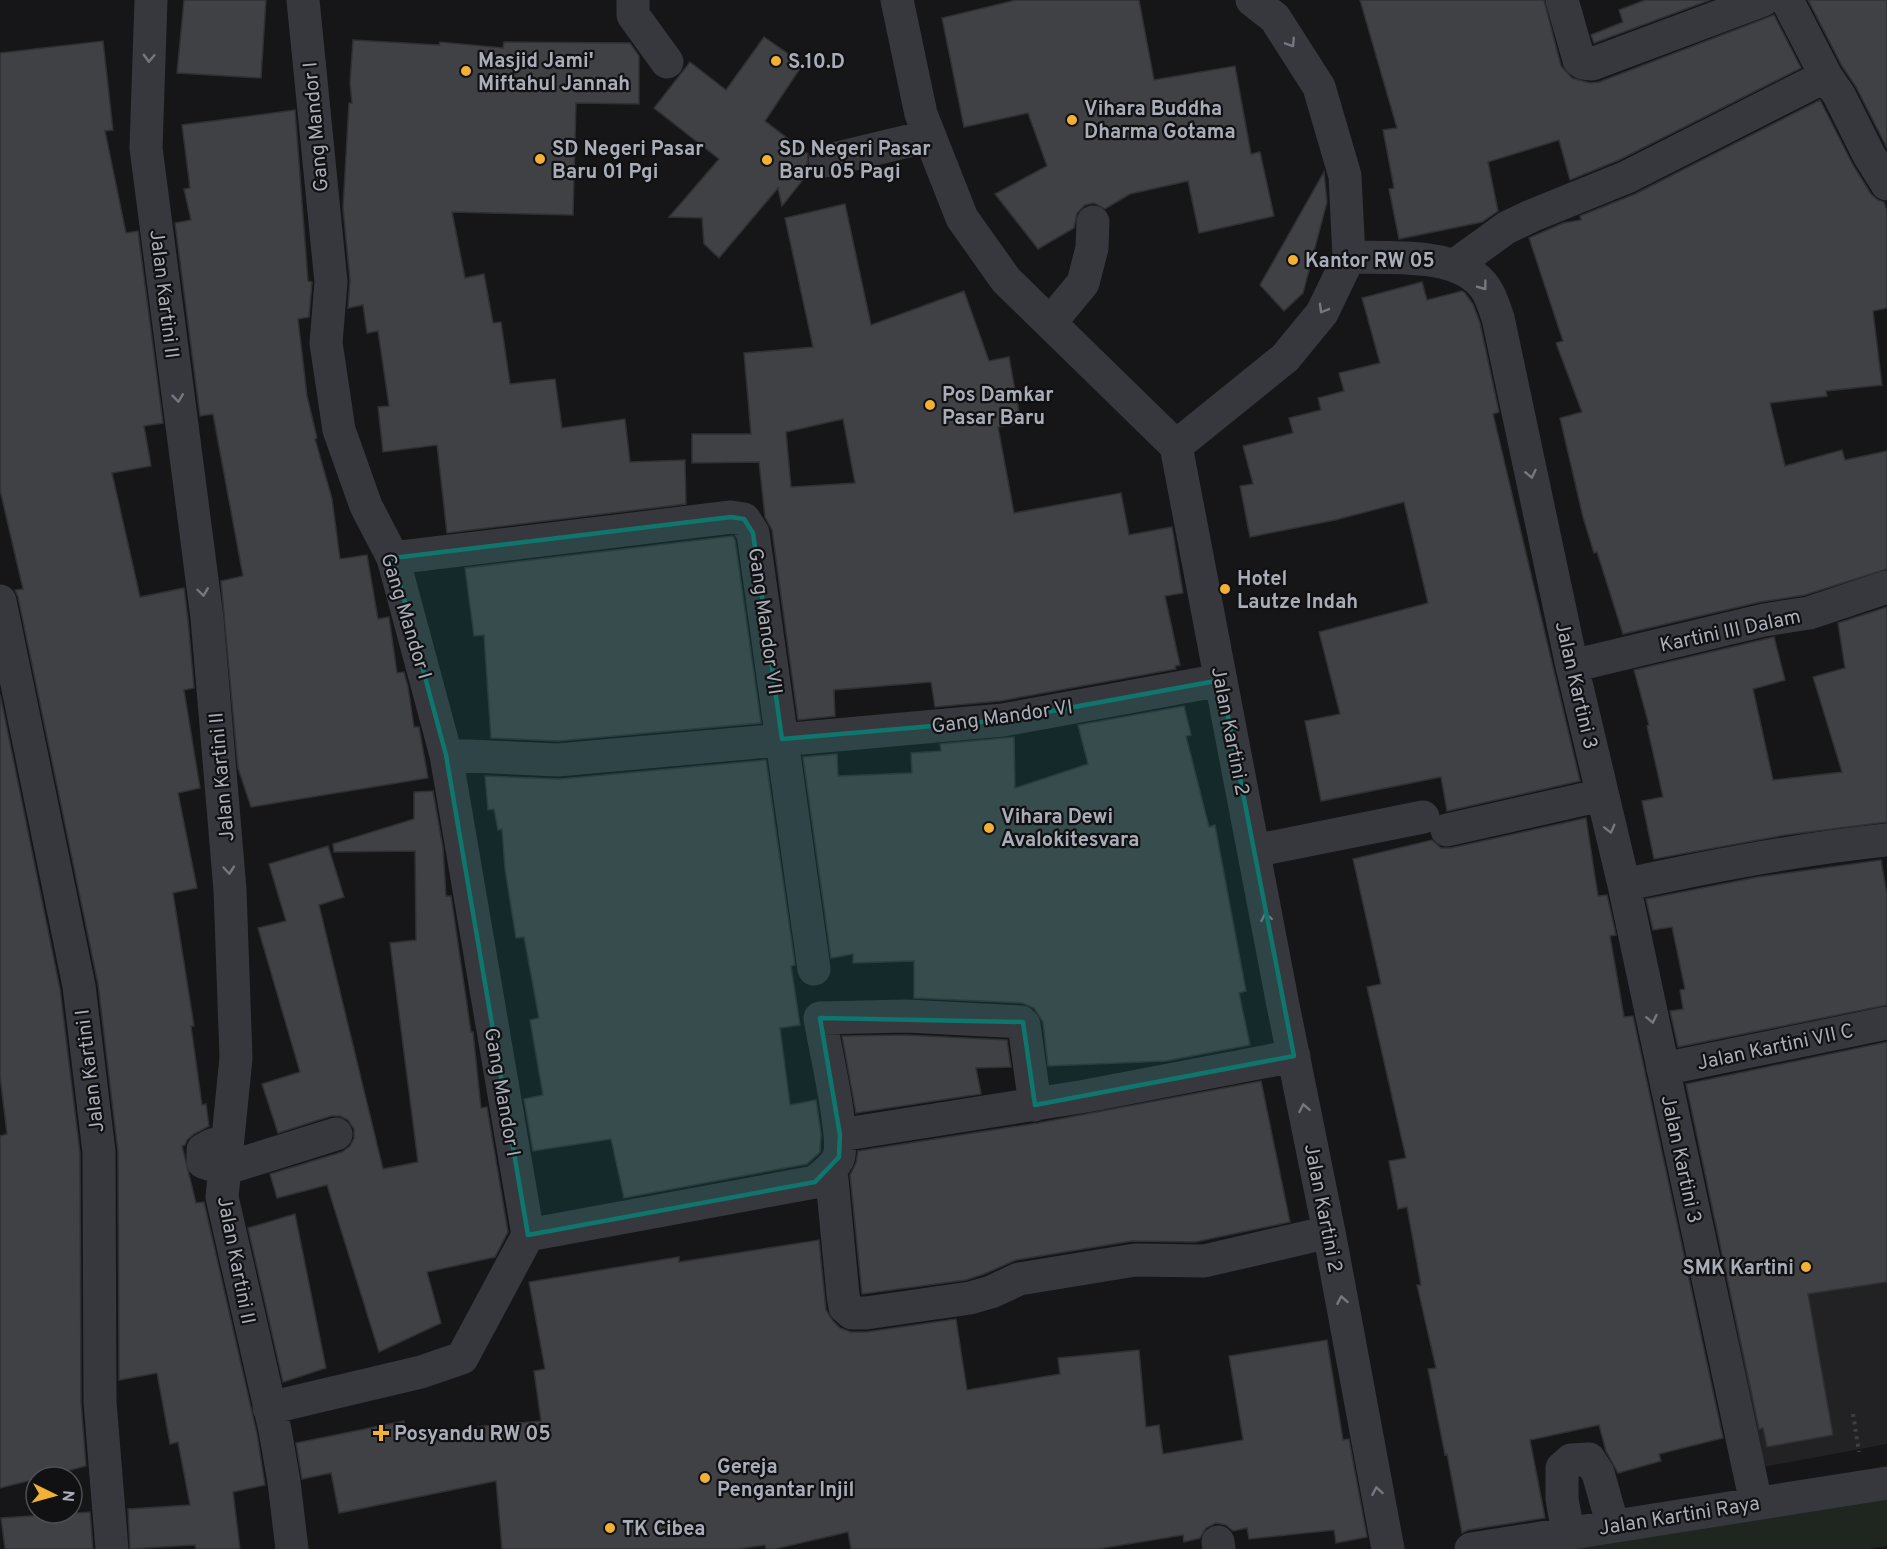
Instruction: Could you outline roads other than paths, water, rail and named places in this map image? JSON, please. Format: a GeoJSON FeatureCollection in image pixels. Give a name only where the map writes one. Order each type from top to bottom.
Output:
{"type":"FeatureCollection","features":[{"type":"Feature","properties":{"kind":"street","name":"Jalan Kartini II"},"geometry":{"type":"LineString","coordinates":[[150,0],[146,148],[207,618],[230,890],[236,1058],[222,1197],[275,1430],[292,1549]]}},
{"type":"Feature","properties":{"kind":"street","name":"Gang Mandor I"},"geometry":{"type":"LineString","coordinates":[[303,0],[331,282],[326,342],[339,430],[366,506],[393,558],[446,755],[528,1235]]}},
{"type":"Feature","properties":{"kind":"street"},"geometry":{"type":"LineString","coordinates":[[633,0],[633,15],[667,62]]}},
{"type":"Feature","properties":{"kind":"street"},"geometry":{"type":"LineString","coordinates":[[897,0],[921,114],[962,218],[1006,280],[1176,446],[1285,358],[1322,313],[1349,257],[1345,176],[1319,87],[1275,18],[1252,0]]}},
{"type":"Feature","properties":{"kind":"street"},"geometry":{"type":"LineString","coordinates":[[1562,0],[1580,60],[1583,63],[1592,64],[1763,0]]}},
{"type":"Feature","properties":{"kind":"street"},"geometry":{"type":"LineString","coordinates":[[1787,0],[1826,76],[1839,95],[1869,155],[1887,184]]}},
{"type":"Feature","properties":{"kind":"street"},"geometry":{"type":"LineString","coordinates":[[1455,265],[1506,228],[1627,177],[1826,76]]}},
{"type":"Feature","properties":{"kind":"street"},"geometry":{"type":"LineString","coordinates":[[825,162],[929,136]]}},
{"type":"Feature","properties":{"kind":"street"},"geometry":{"type":"LineString","coordinates":[[1050,323],[1083,283],[1092,248],[1093,222]]}},
{"type":"Feature","properties":{"kind":"street","name":"Jalan Kartini 3"},"geometry":{"type":"LineString","coordinates":[[1349,257],[1427,260],[1455,265],[1477,278],[1489,294],[1498,318],[1572,666],[1624,885],[1756,1503]]}},
{"type":"Feature","properties":{"kind":"street","name":"Jalan Kartini 2"},"geometry":{"type":"LineString","coordinates":[[1176,446],[1329,1232],[1388,1549]]}},
{"type":"Feature","properties":{"kind":"street","name":"Gang Mandor VII"},"geometry":{"type":"LineString","coordinates":[[393,558],[730,517],[744,519],[753,534],[814,969]]}},
{"type":"Feature","properties":{"kind":"street","name":"Kartini III Dalam"},"geometry":{"type":"LineString","coordinates":[[1572,666],[1764,620],[1809,613],[1887,587]]}},
{"type":"Feature","properties":{"kind":"street","name":"Jalan Kartini I"},"geometry":{"type":"LineString","coordinates":[[0,601],[79,986],[99,1152],[100,1402],[112,1549]]}},
{"type":"Feature","properties":{"kind":"street","name":"Gang Mandor VI"},"geometry":{"type":"LineString","coordinates":[[446,755],[558,760],[1003,720],[1221,680]]}},
{"type":"Feature","properties":{"kind":"street"},"geometry":{"type":"LineString","coordinates":[[1254,851],[1435,824],[1602,795]]}},
{"type":"Feature","properties":{"kind":"street"},"geometry":{"type":"LineString","coordinates":[[1624,885],[1672,874],[1844,844],[1887,840]]}},
{"type":"Feature","properties":{"kind":"street"},"geometry":{"type":"LineString","coordinates":[[269,1408],[421,1372],[462,1358],[528,1235],[815,1182],[831,1169],[839,1157],[840,1135],[820,1018],[906,1016],[1021,1022],[1024,1025],[1035,1105]]}},
{"type":"Feature","properties":{"kind":"street","name":"Jalan Kartini VII C"},"geometry":{"type":"LineString","coordinates":[[1663,1069],[1887,1023]]}},
{"type":"Feature","properties":{"kind":"street"},"geometry":{"type":"LineString","coordinates":[[840,1135],[1035,1105],[1294,1056]]}},
{"type":"Feature","properties":{"kind":"street"},"geometry":{"type":"LineString","coordinates":[[225,1159],[336,1134]]}},
{"type":"Feature","properties":{"kind":"street"},"geometry":{"type":"LineString","coordinates":[[831,1169],[843,1295],[845,1307],[852,1313],[970,1298],[991,1292],[1019,1279],[1135,1260],[1204,1261],[1329,1232]]}},
{"type":"Feature","properties":{"kind":"street"},"geometry":{"type":"LineString","coordinates":[[1568,1533],[1561,1482],[1562,1468],[1571,1460],[1589,1459],[1598,1473],[1613,1526]]}},
{"type":"Feature","properties":{"kind":"street","name":"Jalan Kartini Raya"},"geometry":{"type":"LineString","coordinates":[[1472,1549],[1887,1483]]}},
{"type":"Feature","properties":{"kind":"place","name":"S.10.D"},"geometry":{"type":"Point","coordinates":[776,61]}},
{"type":"Feature","properties":{"kind":"place","name":"Masjid Jami' Miftahul Jannah"},"geometry":{"type":"Point","coordinates":[466,71]}},
{"type":"Feature","properties":{"kind":"place","name":"Vihara Buddha Dharma Gotama"},"geometry":{"type":"Point","coordinates":[1072,120]}},
{"type":"Feature","properties":{"kind":"place","name":"SD Negeri Pasar Baru 01 Pgi"},"geometry":{"type":"Point","coordinates":[540,159]}},
{"type":"Feature","properties":{"kind":"place","name":"SD Negeri Pasar Baru 05 Pagi"},"geometry":{"type":"Point","coordinates":[767,160]}},
{"type":"Feature","properties":{"kind":"place","name":"Kantor RW 05"},"geometry":{"type":"Point","coordinates":[1293,260]}},
{"type":"Feature","properties":{"kind":"place","name":"Pos Damkar Pasar Baru"},"geometry":{"type":"Point","coordinates":[930,405]}},
{"type":"Feature","properties":{"kind":"place","name":"Hotel Lautze Indah"},"geometry":{"type":"Point","coordinates":[1225,589]}},
{"type":"Feature","properties":{"kind":"place","name":"Vihara Dewi Avalokitesvara"},"geometry":{"type":"Point","coordinates":[989,828]}},
{"type":"Feature","properties":{"kind":"place","name":"SMK Kartini"},"geometry":{"type":"Point","coordinates":[1806,1267]}},
{"type":"Feature","properties":{"kind":"place","name":"Posyandu RW 05"},"geometry":{"type":"Point","coordinates":[381,1433]}},
{"type":"Feature","properties":{"kind":"place","name":"Gereja Pengantar Injil"},"geometry":{"type":"Point","coordinates":[705,1478]}},
{"type":"Feature","properties":{"kind":"place","name":"TK Cibea"},"geometry":{"type":"Point","coordinates":[610,1528]}}]}
